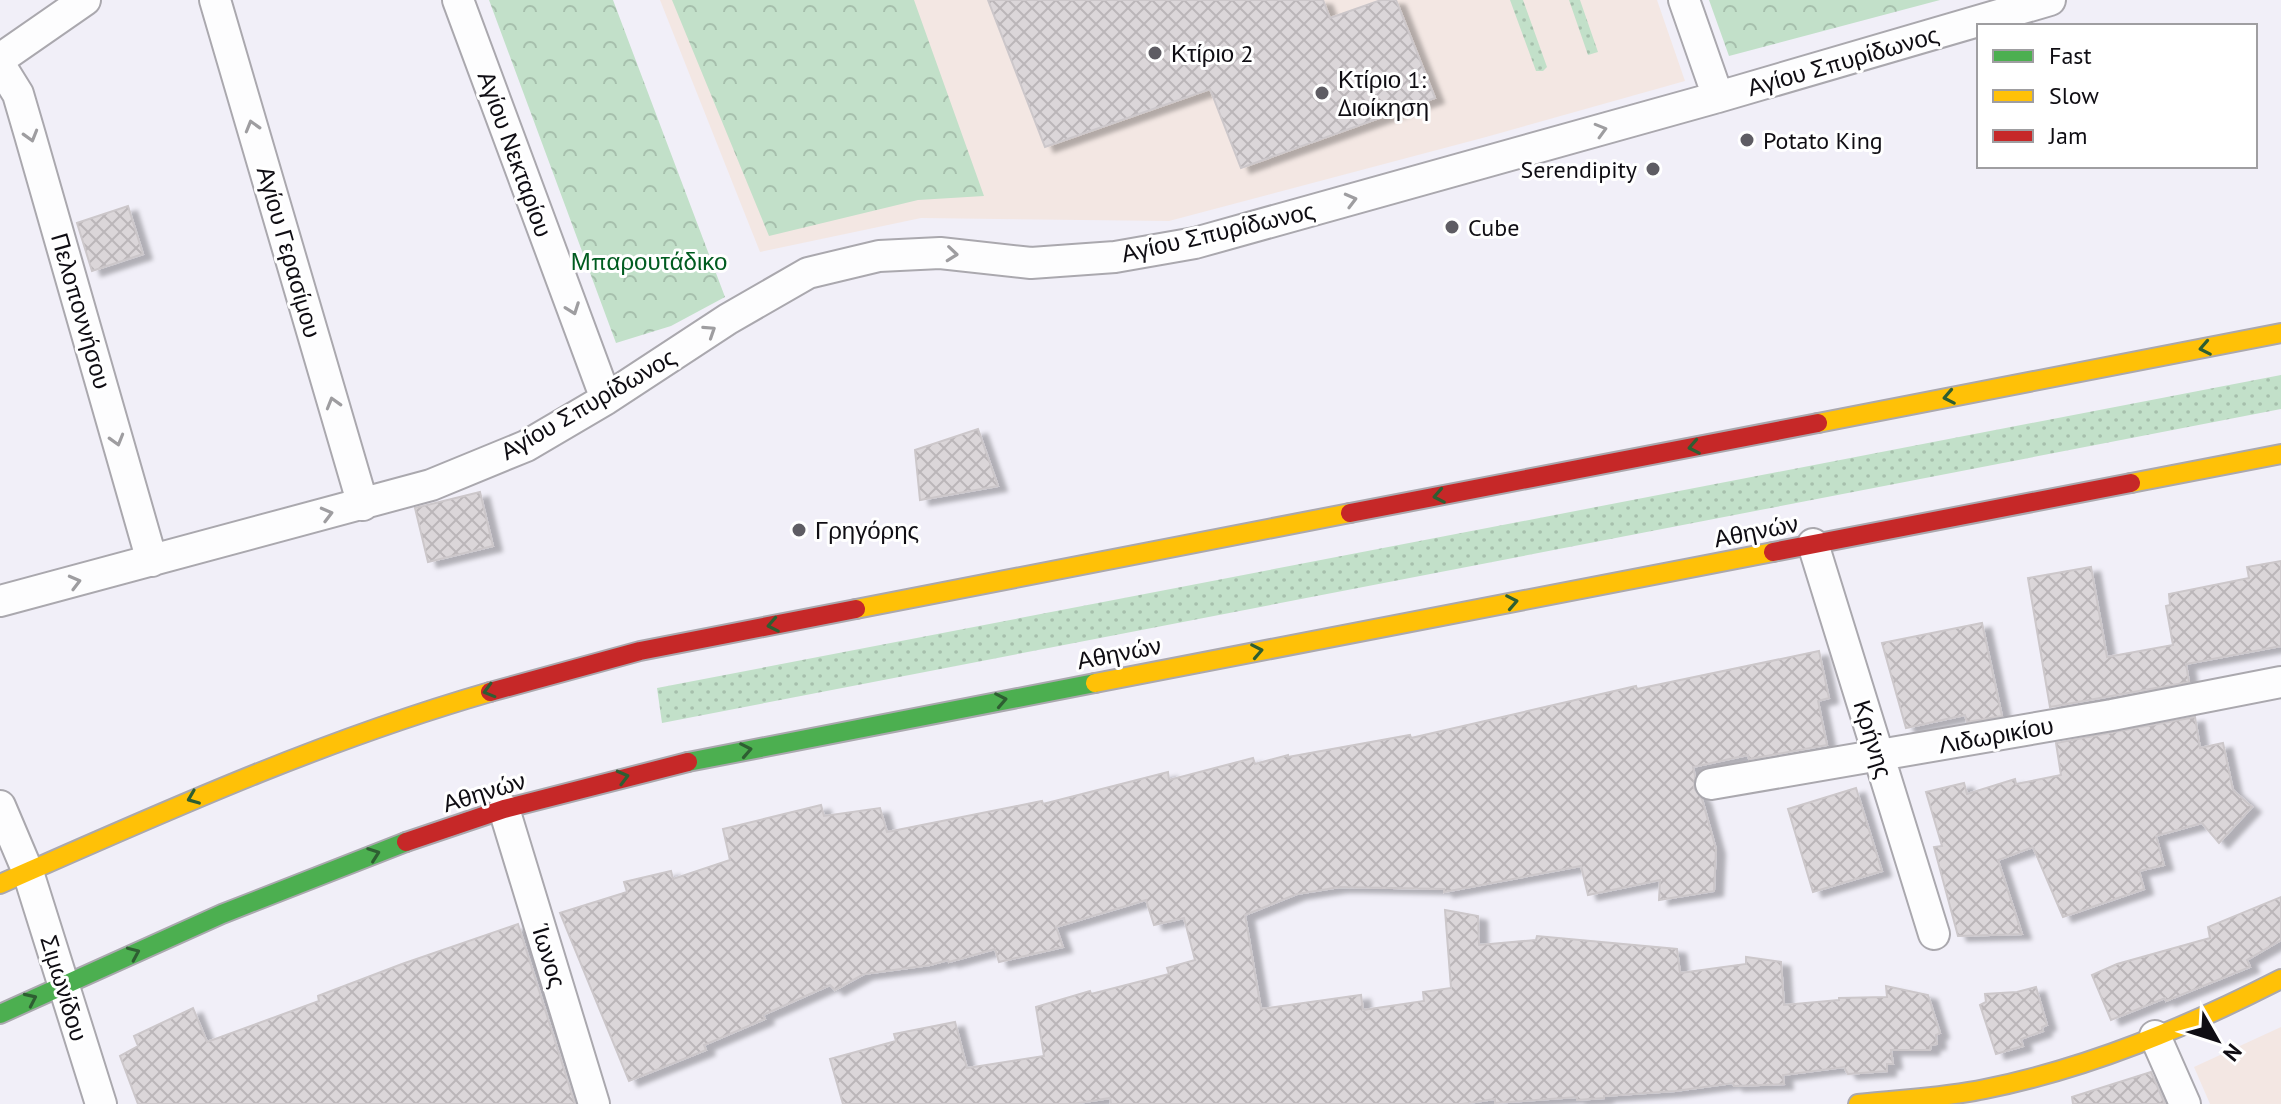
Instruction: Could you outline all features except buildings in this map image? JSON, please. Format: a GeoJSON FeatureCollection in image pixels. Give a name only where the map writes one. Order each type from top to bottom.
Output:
{"type":"FeatureCollection","features":[{"type":"Feature","properties":{"kind":"main road"},"geometry":{"type":"LineString","coordinates":[[0,884],[176,805],[330,744],[482,693],[640,651],[2281,333]]}},
{"type":"Feature","properties":{"kind":"main road","name":"Αθηνών"},"geometry":{"type":"LineString","coordinates":[[0,1014],[251,902],[369,855],[504,809],[670,765],[2281,454]]}},
{"type":"Feature","properties":{"kind":"main road"},"geometry":{"type":"LineString","coordinates":[[1858,1104],[1987,1096],[2155,1036],[2245,999],[2281,979]]}},
{"type":"Feature","properties":{"kind":"street"},"geometry":{"type":"LineString","coordinates":[[0,59],[85,0]]}},
{"type":"Feature","properties":{"kind":"street","name":"Αγίου Γερασίμου"},"geometry":{"type":"LineString","coordinates":[[215,0],[363,505]]}},
{"type":"Feature","properties":{"kind":"street","name":"Αγίου Νεκταρίου"},"geometry":{"type":"LineString","coordinates":[[458,0],[606,399]]}},
{"type":"Feature","properties":{"kind":"street"},"geometry":{"type":"LineString","coordinates":[[1684,0],[1718,97]]}},
{"type":"Feature","properties":{"kind":"street","name":"Αγίου Σπυρίδωνος"},"geometry":{"type":"LineString","coordinates":[[0,601],[431,485],[526,446],[606,399],[728,319],[808,273],[879,256],[940,253],[1031,263],[1115,257],[1195,243],[1718,97],[2037,2]]}},
{"type":"Feature","properties":{"kind":"street","name":"Πελοποννήσου"},"geometry":{"type":"LineString","coordinates":[[0,65],[18,94],[152,561]]}},
{"type":"Feature","properties":{"kind":"street","name":"Κρήνης"},"geometry":{"type":"LineString","coordinates":[[1813,544],[1934,934]]}},
{"type":"Feature","properties":{"kind":"street","name":"Λιδωρικίου"},"geometry":{"type":"LineString","coordinates":[[1711,784],[2112,715],[2281,682]]}},
{"type":"Feature","properties":{"kind":"street","name":"Σιμωνίδου"},"geometry":{"type":"LineString","coordinates":[[0,806],[28,872],[101,1104]]}},
{"type":"Feature","properties":{"kind":"street","name":"Ίωνος"},"geometry":{"type":"LineString","coordinates":[[504,809],[594,1104]]}},
{"type":"Feature","properties":{"kind":"street"},"geometry":{"type":"LineString","coordinates":[[2155,1036],[2185,1104]]}},
{"type":"Feature","properties":{"kind":"shaded area"},"geometry":{"type":"Polygon","coordinates":[[[660,0],[1657,0],[1685,81],[1169,221],[921,218],[760,252],[660,0]]]}},
{"type":"Feature","properties":{"kind":"shaded area"},"geometry":{"type":"Polygon","coordinates":[[[2281,1027],[2281,1104],[2210,1104],[2194,1067],[2281,1027]]]}},
{"type":"Feature","properties":{"kind":"green space","name":"Μπαρουτάδικο"},"geometry":{"type":"Polygon","coordinates":[[[489,0],[613,0],[725,297],[671,326],[616,343],[489,0]]]}},
{"type":"Feature","properties":{"kind":"green space"},"geometry":{"type":"Polygon","coordinates":[[[672,0],[914,0],[984,196],[918,200],[769,236],[672,0]]]}},
{"type":"Feature","properties":{"kind":"green space"},"geometry":{"type":"Polygon","coordinates":[[[1510,0],[1523,0],[1547,67],[1543,71],[1536,71],[1510,0]]]}},
{"type":"Feature","properties":{"kind":"green space"},"geometry":{"type":"Polygon","coordinates":[[[1569,0],[1580,0],[1598,52],[1588,55],[1569,0]]]}},
{"type":"Feature","properties":{"kind":"green space"},"geometry":{"type":"Polygon","coordinates":[[[1709,0],[1940,0],[1729,56],[1709,0]]]}},
{"type":"Feature","properties":{"kind":"green space"},"geometry":{"type":"Polygon","coordinates":[[[2281,375],[2281,409],[662,723],[657,688],[2281,375]]]}},
{"type":"Feature","properties":{"kind":"traffic: fast"},"geometry":{"type":"LineString","coordinates":[[688,762],[1095,683]]}},
{"type":"Feature","properties":{"kind":"traffic: fast"},"geometry":{"type":"LineString","coordinates":[[0,1014],[222,914],[406,842]]}},
{"type":"Feature","properties":{"kind":"traffic: slow"},"geometry":{"type":"LineString","coordinates":[[1818,423],[2281,333]]}},
{"type":"Feature","properties":{"kind":"traffic: slow"},"geometry":{"type":"LineString","coordinates":[[2131,483],[2281,454]]}},
{"type":"Feature","properties":{"kind":"traffic: slow"},"geometry":{"type":"LineString","coordinates":[[856,609],[1350,513]]}},
{"type":"Feature","properties":{"kind":"traffic: slow"},"geometry":{"type":"LineString","coordinates":[[1095,683],[1773,552]]}},
{"type":"Feature","properties":{"kind":"traffic: slow"},"geometry":{"type":"LineString","coordinates":[[0,884],[303,756],[427,711],[490,692]]}},
{"type":"Feature","properties":{"kind":"traffic: slow"},"geometry":{"type":"LineString","coordinates":[[1858,1104],[1969,1092],[2062,1070],[2137,1044],[2281,979]]}},
{"type":"Feature","properties":{"kind":"traffic: jam"},"geometry":{"type":"LineString","coordinates":[[1350,513],[1818,423]]}},
{"type":"Feature","properties":{"kind":"traffic: jam"},"geometry":{"type":"LineString","coordinates":[[1773,552],[2131,483]]}},
{"type":"Feature","properties":{"kind":"traffic: jam"},"geometry":{"type":"LineString","coordinates":[[490,692],[640,651],[856,609]]}},
{"type":"Feature","properties":{"kind":"traffic: jam"},"geometry":{"type":"LineString","coordinates":[[406,842],[504,809],[688,762]]}},
{"type":"Feature","properties":{"kind":"place","name":"Κτίριο 2"},"geometry":{"type":"Point","coordinates":[1155,53]}},
{"type":"Feature","properties":{"kind":"place","name":"Κτίριο 1: Διοίκηση"},"geometry":{"type":"Point","coordinates":[1322,93]}},
{"type":"Feature","properties":{"kind":"place","name":"Potato King"},"geometry":{"type":"Point","coordinates":[1747,140]}},
{"type":"Feature","properties":{"kind":"place","name":"Serendipity"},"geometry":{"type":"Point","coordinates":[1653,169]}},
{"type":"Feature","properties":{"kind":"place","name":"Cube"},"geometry":{"type":"Point","coordinates":[1452,227]}},
{"type":"Feature","properties":{"kind":"place","name":"Γρηγόρης"},"geometry":{"type":"Point","coordinates":[799,530]}}]}
